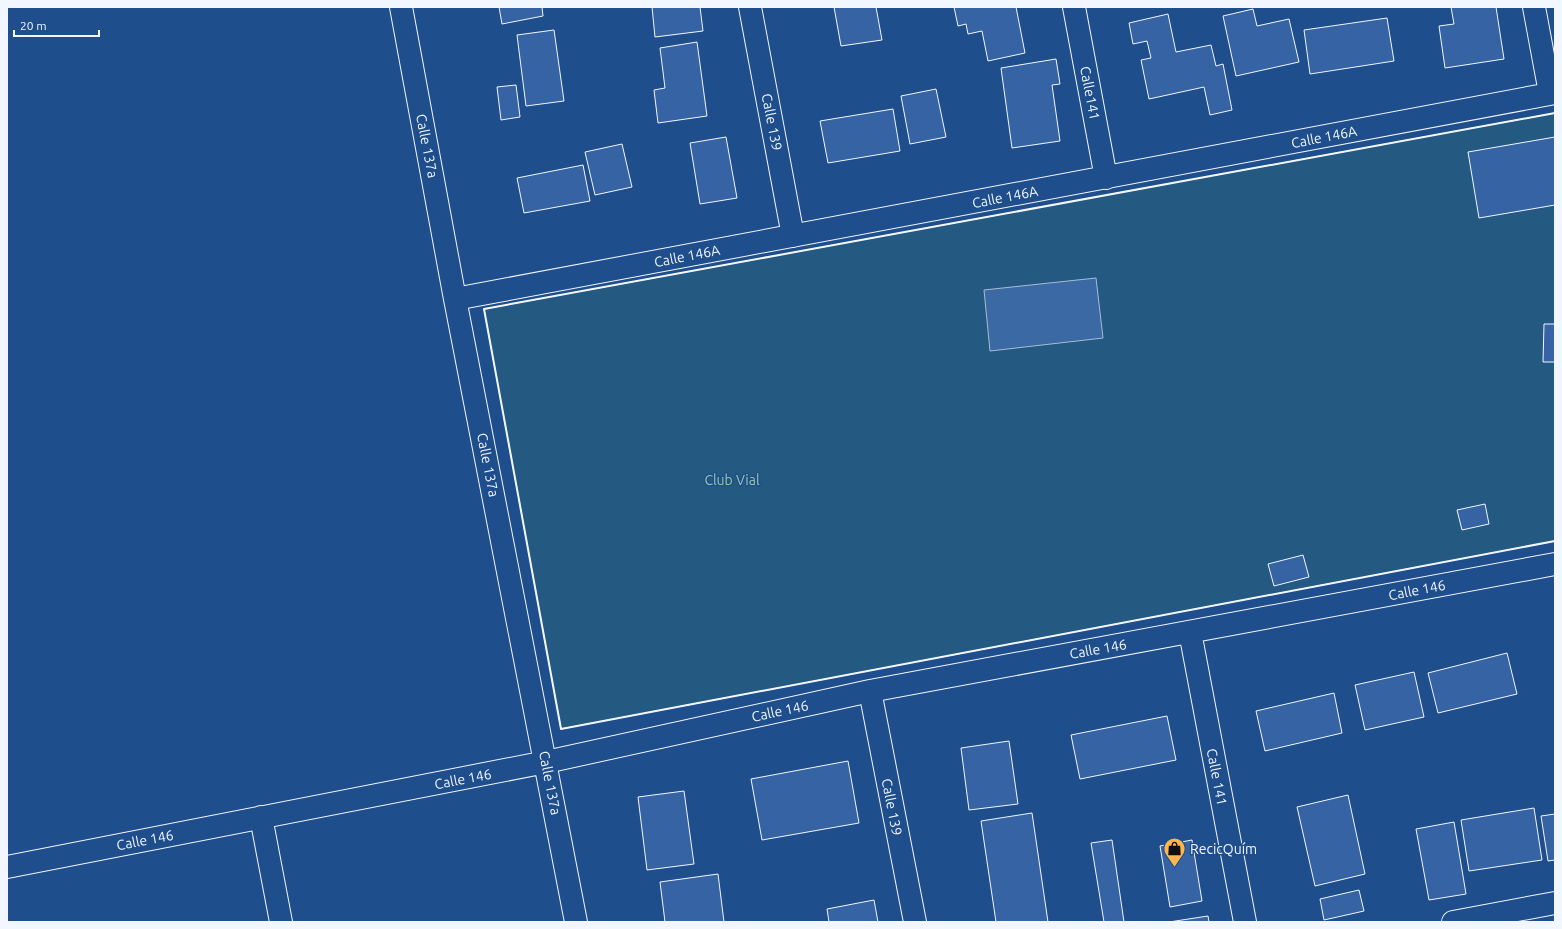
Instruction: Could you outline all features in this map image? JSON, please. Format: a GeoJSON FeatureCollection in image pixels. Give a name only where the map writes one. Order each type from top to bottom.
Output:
{"type":"FeatureCollection","features":[{"type":"Feature","properties":{"kind":"street","name":"Calle 137a"},"geometry":{"type":"LineString","coordinates":[[401,7],[455,299],[576,922]]}},
{"type":"Feature","properties":{"kind":"street","name":"Calle 139"},"geometry":{"type":"LineString","coordinates":[[750,7],[793,236]]}},
{"type":"Feature","properties":{"kind":"street","name":"Calle141"},"geometry":{"type":"LineString","coordinates":[[1074,7],[1106,178]]}},
{"type":"Feature","properties":{"kind":"street"},"geometry":{"type":"LineString","coordinates":[[1534,7],[1553,93]]}},
{"type":"Feature","properties":{"kind":"street","name":"Calle 146A"},"geometry":{"type":"LineString","coordinates":[[455,299],[1553,93]]}},
{"type":"Feature","properties":{"kind":"street","name":"Calle 146"},"geometry":{"type":"LineString","coordinates":[[7,867],[546,762],[870,691],[1555,564]]}},
{"type":"Feature","properties":{"kind":"street","name":"Calle 141"},"geometry":{"type":"LineString","coordinates":[[1190,632],[1245,922]]}},
{"type":"Feature","properties":{"kind":"street","name":"Calle 139"},"geometry":{"type":"LineString","coordinates":[[870,691],[914,922]]}},
{"type":"Feature","properties":{"kind":"street"},"geometry":{"type":"LineString","coordinates":[[261,818],[282,922]]}},
{"type":"Feature","properties":{"kind":"street"},"geometry":{"type":"LineString","coordinates":[[1453,922],[1555,903]]}},
{"type":"Feature","properties":{"kind":"green space","name":"Club Vial"},"geometry":{"type":"Polygon","coordinates":[[[1555,113],[1555,541],[561,729],[484,309],[1555,113]]]}},
{"type":"Feature","properties":{"kind":"shaded area"},"geometry":{"type":"Polygon","coordinates":[[[1096,278],[1103,338],[990,351],[984,290],[1096,278]]]}},
{"type":"Feature","properties":{"kind":"building"},"geometry":{"type":"Polygon","coordinates":[[[499,7],[542,7],[543,16],[502,24],[499,7]]]}},
{"type":"Feature","properties":{"kind":"building"},"geometry":{"type":"Polygon","coordinates":[[[652,7],[700,7],[703,31],[655,37],[652,7]]]}},
{"type":"Feature","properties":{"kind":"building"},"geometry":{"type":"Polygon","coordinates":[[[834,7],[876,7],[882,40],[841,46],[834,7]]]}},
{"type":"Feature","properties":{"kind":"building"},"geometry":{"type":"Polygon","coordinates":[[[954,7],[1016,7],[1025,53],[988,61],[982,31],[968,34],[966,24],[958,26],[954,7]]]}},
{"type":"Feature","properties":{"kind":"building"},"geometry":{"type":"Polygon","coordinates":[[[1451,7],[1496,7],[1504,59],[1445,68],[1439,26],[1454,24],[1451,7]]]}},
{"type":"Feature","properties":{"kind":"building"},"geometry":{"type":"Polygon","coordinates":[[[1253,9],[1257,26],[1289,19],[1299,62],[1236,76],[1223,16],[1253,9]]]}},
{"type":"Feature","properties":{"kind":"building"},"geometry":{"type":"Polygon","coordinates":[[[1168,14],[1176,52],[1211,45],[1216,66],[1223,64],[1232,110],[1210,115],[1204,87],[1149,99],[1141,60],[1151,58],[1147,41],[1133,44],[1129,23],[1168,14]]]}},
{"type":"Feature","properties":{"kind":"building"},"geometry":{"type":"Polygon","coordinates":[[[1387,18],[1394,61],[1310,74],[1304,30],[1387,18]]]}},
{"type":"Feature","properties":{"kind":"building"},"geometry":{"type":"Polygon","coordinates":[[[554,30],[564,101],[526,106],[517,35],[554,30]]]}},
{"type":"Feature","properties":{"kind":"building"},"geometry":{"type":"Polygon","coordinates":[[[697,42],[707,116],[658,123],[654,90],[665,88],[660,48],[697,42]]]}},
{"type":"Feature","properties":{"kind":"building"},"geometry":{"type":"Polygon","coordinates":[[[1056,59],[1060,84],[1052,85],[1060,141],[1012,148],[1001,68],[1056,59]]]}},
{"type":"Feature","properties":{"kind":"building"},"geometry":{"type":"Polygon","coordinates":[[[516,85],[520,117],[501,120],[497,87],[516,85]]]}},
{"type":"Feature","properties":{"kind":"building"},"geometry":{"type":"Polygon","coordinates":[[[936,89],[946,137],[910,144],[901,96],[936,89]]]}},
{"type":"Feature","properties":{"kind":"building"},"geometry":{"type":"Polygon","coordinates":[[[893,109],[900,151],[828,163],[820,121],[893,109]]]}},
{"type":"Feature","properties":{"kind":"building"},"geometry":{"type":"Polygon","coordinates":[[[726,137],[737,198],[700,204],[690,143],[726,137]]]}},
{"type":"Feature","properties":{"kind":"building"},"geometry":{"type":"Polygon","coordinates":[[[1555,137],[1555,205],[1479,218],[1468,152],[1555,137]]]}},
{"type":"Feature","properties":{"kind":"building"},"geometry":{"type":"Polygon","coordinates":[[[622,144],[632,187],[595,195],[585,152],[622,144]]]}},
{"type":"Feature","properties":{"kind":"building"},"geometry":{"type":"Polygon","coordinates":[[[583,165],[590,201],[524,213],[517,178],[583,165]]]}},
{"type":"Feature","properties":{"kind":"building"},"geometry":{"type":"Polygon","coordinates":[[[1544,324],[1555,324],[1555,362],[1543,362],[1544,324]]]}},
{"type":"Feature","properties":{"kind":"building"},"geometry":{"type":"Polygon","coordinates":[[[1485,504],[1489,524],[1462,530],[1457,510],[1485,504]]]}},
{"type":"Feature","properties":{"kind":"building"},"geometry":{"type":"Polygon","coordinates":[[[1303,555],[1309,577],[1274,586],[1268,564],[1303,555]]]}},
{"type":"Feature","properties":{"kind":"building"},"geometry":{"type":"Polygon","coordinates":[[[1507,653],[1517,694],[1438,713],[1428,673],[1507,653]]]}},
{"type":"Feature","properties":{"kind":"building"},"geometry":{"type":"Polygon","coordinates":[[[1414,672],[1424,717],[1365,730],[1355,685],[1414,672]]]}},
{"type":"Feature","properties":{"kind":"building"},"geometry":{"type":"Polygon","coordinates":[[[1334,693],[1342,733],[1265,751],[1256,711],[1334,693]]]}},
{"type":"Feature","properties":{"kind":"building"},"geometry":{"type":"Polygon","coordinates":[[[1167,716],[1176,760],[1080,779],[1071,735],[1167,716]]]}},
{"type":"Feature","properties":{"kind":"building"},"geometry":{"type":"Polygon","coordinates":[[[1009,741],[1018,804],[969,810],[961,748],[1009,741]]]}},
{"type":"Feature","properties":{"kind":"building"},"geometry":{"type":"Polygon","coordinates":[[[848,761],[859,823],[762,840],[751,779],[848,761]]]}},
{"type":"Feature","properties":{"kind":"building"},"geometry":{"type":"Polygon","coordinates":[[[684,791],[694,864],[647,870],[638,797],[684,791]]]}},
{"type":"Feature","properties":{"kind":"building"},"geometry":{"type":"Polygon","coordinates":[[[1348,795],[1365,874],[1315,886],[1297,807],[1348,795]]]}},
{"type":"Feature","properties":{"kind":"building"},"geometry":{"type":"Polygon","coordinates":[[[1534,808],[1542,860],[1469,871],[1461,820],[1534,808]]]}},
{"type":"Feature","properties":{"kind":"building"},"geometry":{"type":"Polygon","coordinates":[[[1032,813],[1048,922],[996,922],[981,821],[1032,813]]]}},
{"type":"Feature","properties":{"kind":"building"},"geometry":{"type":"Polygon","coordinates":[[[1555,814],[1555,860],[1548,861],[1541,816],[1555,814]]]}},
{"type":"Feature","properties":{"kind":"building"},"geometry":{"type":"Polygon","coordinates":[[[1454,822],[1466,894],[1429,900],[1416,829],[1454,822]]]}},
{"type":"Feature","properties":{"kind":"building"},"geometry":{"type":"Polygon","coordinates":[[[1112,840],[1124,922],[1104,922],[1091,843],[1112,840]]]}},
{"type":"Feature","properties":{"kind":"building"},"geometry":{"type":"Polygon","coordinates":[[[1192,840],[1202,901],[1170,907],[1160,846],[1192,840]]]}},
{"type":"Feature","properties":{"kind":"building"},"geometry":{"type":"Polygon","coordinates":[[[718,874],[724,922],[665,922],[660,882],[718,874]]]}},
{"type":"Feature","properties":{"kind":"building"},"geometry":{"type":"Polygon","coordinates":[[[1359,890],[1364,911],[1324,920],[1320,899],[1359,890]]]}},
{"type":"Feature","properties":{"kind":"building"},"geometry":{"type":"Polygon","coordinates":[[[874,900],[878,922],[829,922],[827,909],[874,900]]]}},
{"type":"Feature","properties":{"kind":"building"},"geometry":{"type":"Polygon","coordinates":[[[1208,916],[1209,922],[1169,922],[1208,916]]]}},
{"type":"Feature","properties":{"kind":"wall"},"geometry":{"type":"LineString","coordinates":[[1555,113],[484,309],[561,729],[1555,541]]}},
{"type":"Feature","properties":{"kind":"place","name":"RecicQuím"},"geometry":{"type":"Point","coordinates":[1175,868]}}]}
